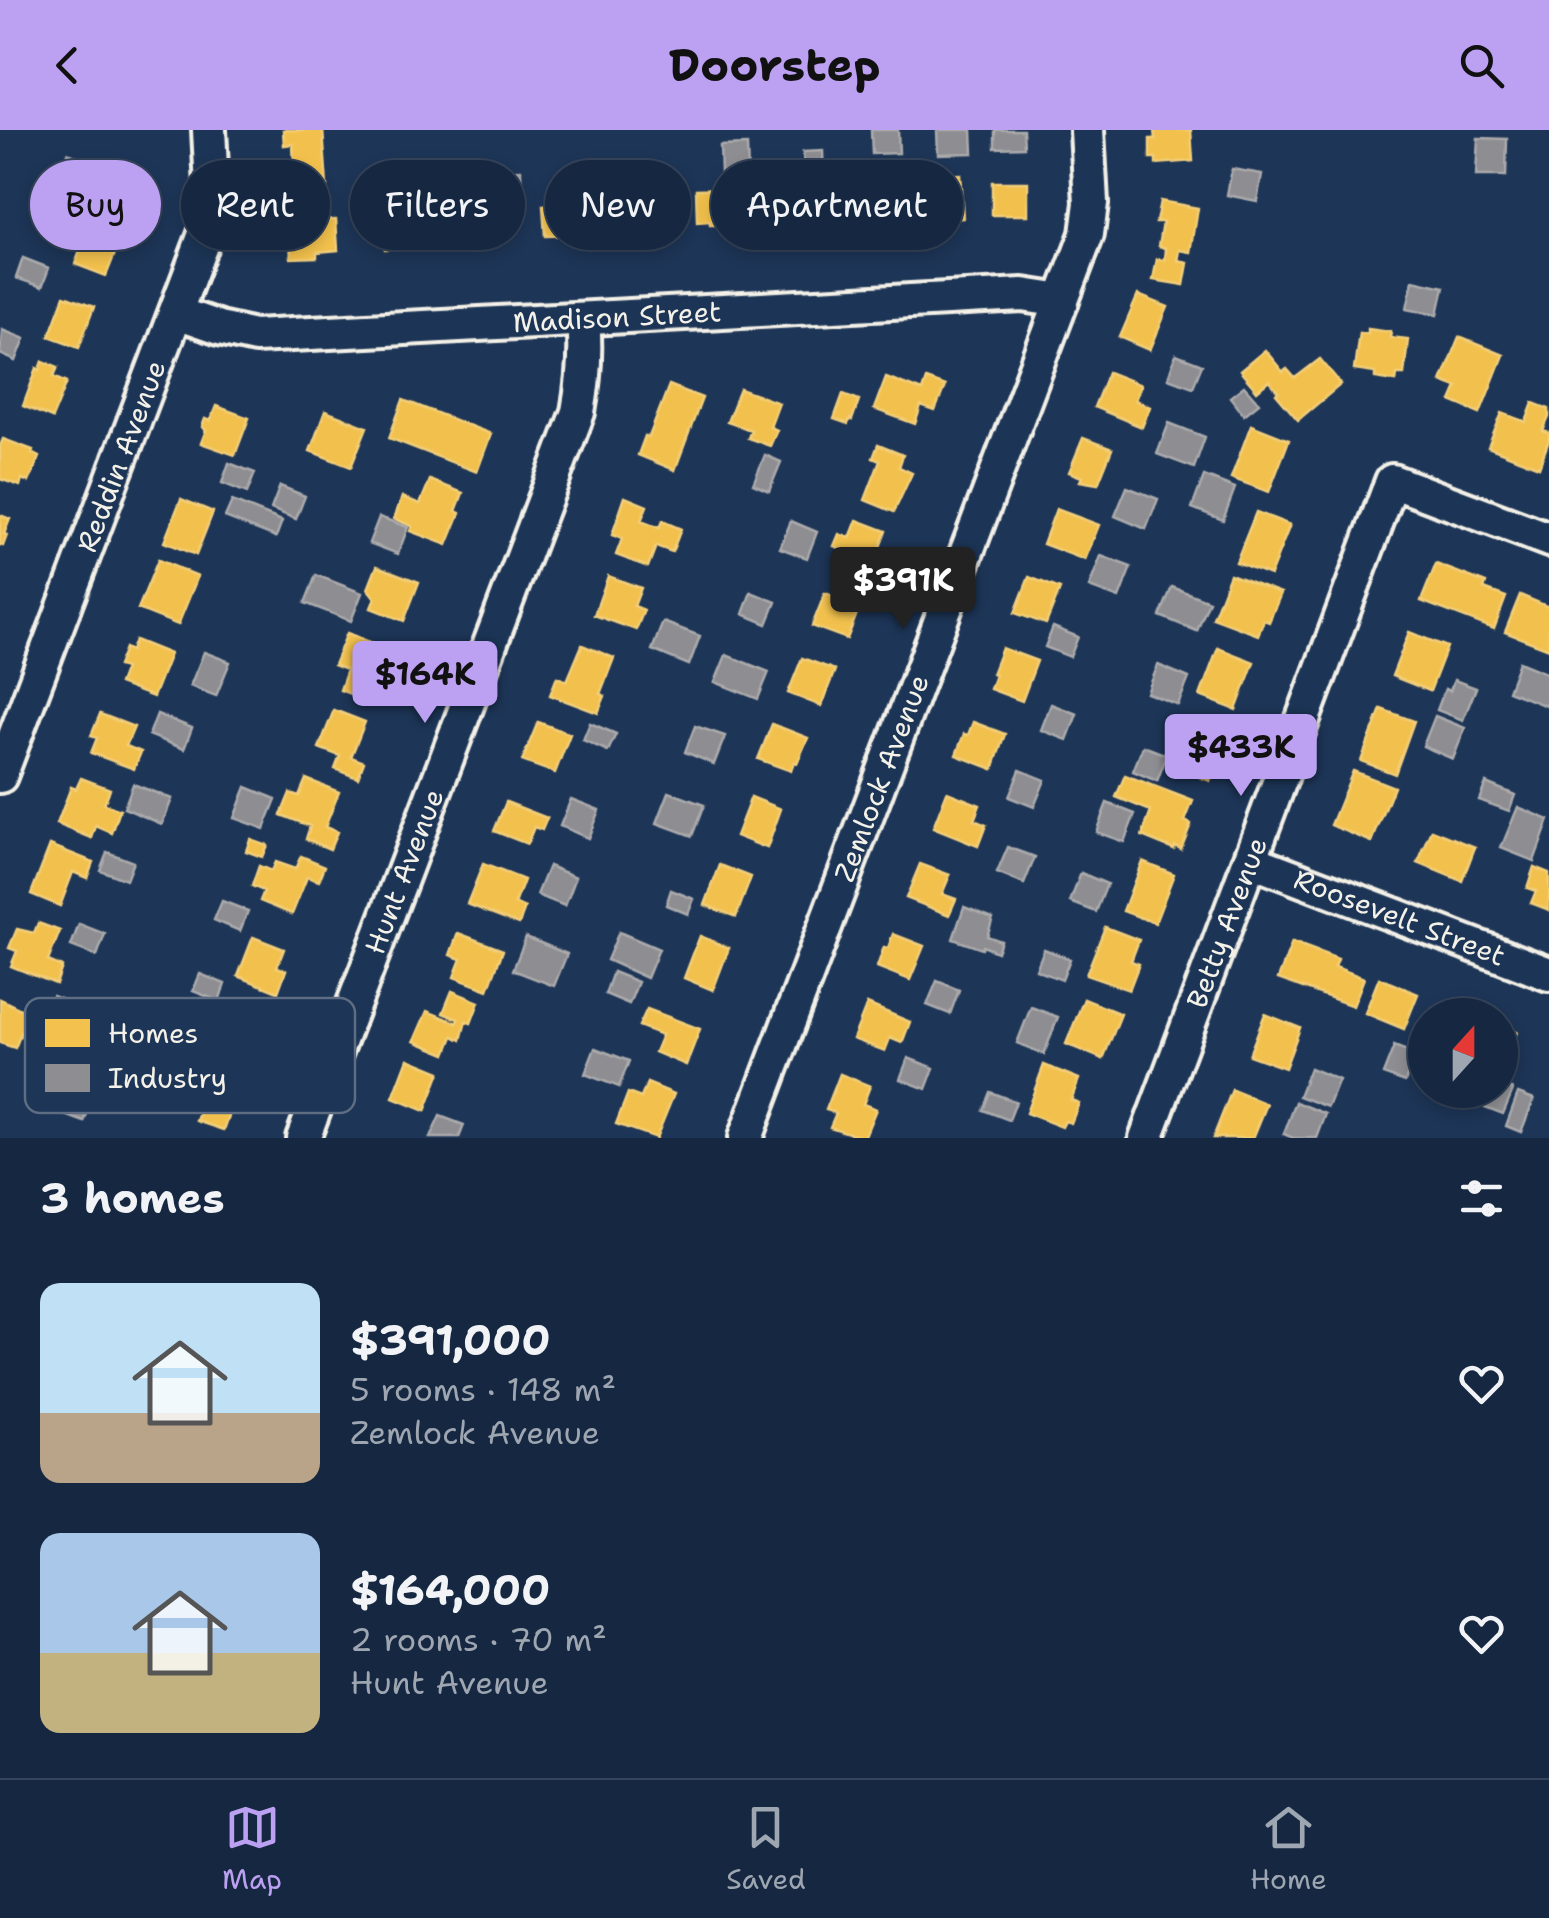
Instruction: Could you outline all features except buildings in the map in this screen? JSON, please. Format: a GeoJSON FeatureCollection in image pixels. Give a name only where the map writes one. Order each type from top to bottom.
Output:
{"type":"FeatureCollection","features":[{"type":"Feature","properties":{"kind":"street","name":"Reddin Avenue"},"geometry":{"type":"LineString","coordinates":[[0,776],[210,221],[213,206],[209,130]]}},
{"type":"Feature","properties":{"kind":"street","name":"Zemlock Avenue"},"geometry":{"type":"LineString","coordinates":[[745,1138],[1088,234],[1092,216],[1087,130]]}},
{"type":"Feature","properties":{"kind":"street","name":"Madison Street"},"geometry":{"type":"LineString","coordinates":[[176,313],[255,336],[1023,294],[1062,301]]}},
{"type":"Feature","properties":{"kind":"street","name":"Hunt Avenue"},"geometry":{"type":"LineString","coordinates":[[355,1001],[578,412],[584,382],[584,319]]}},
{"type":"Feature","properties":{"kind":"street","name":"Betty Avenue"},"geometry":{"type":"LineString","coordinates":[[1146,1138],[1392,481],[1549,540]]}},
{"type":"Feature","properties":{"kind":"street","name":"Roosevelt Street"},"geometry":{"type":"LineString","coordinates":[[1252,861],[1549,974]]}},
{"type":"Feature","properties":{"kind":"street","name":"Hunt Avenue"},"geometry":{"type":"LineString","coordinates":[[303,1138],[312,1113]]}}]}
